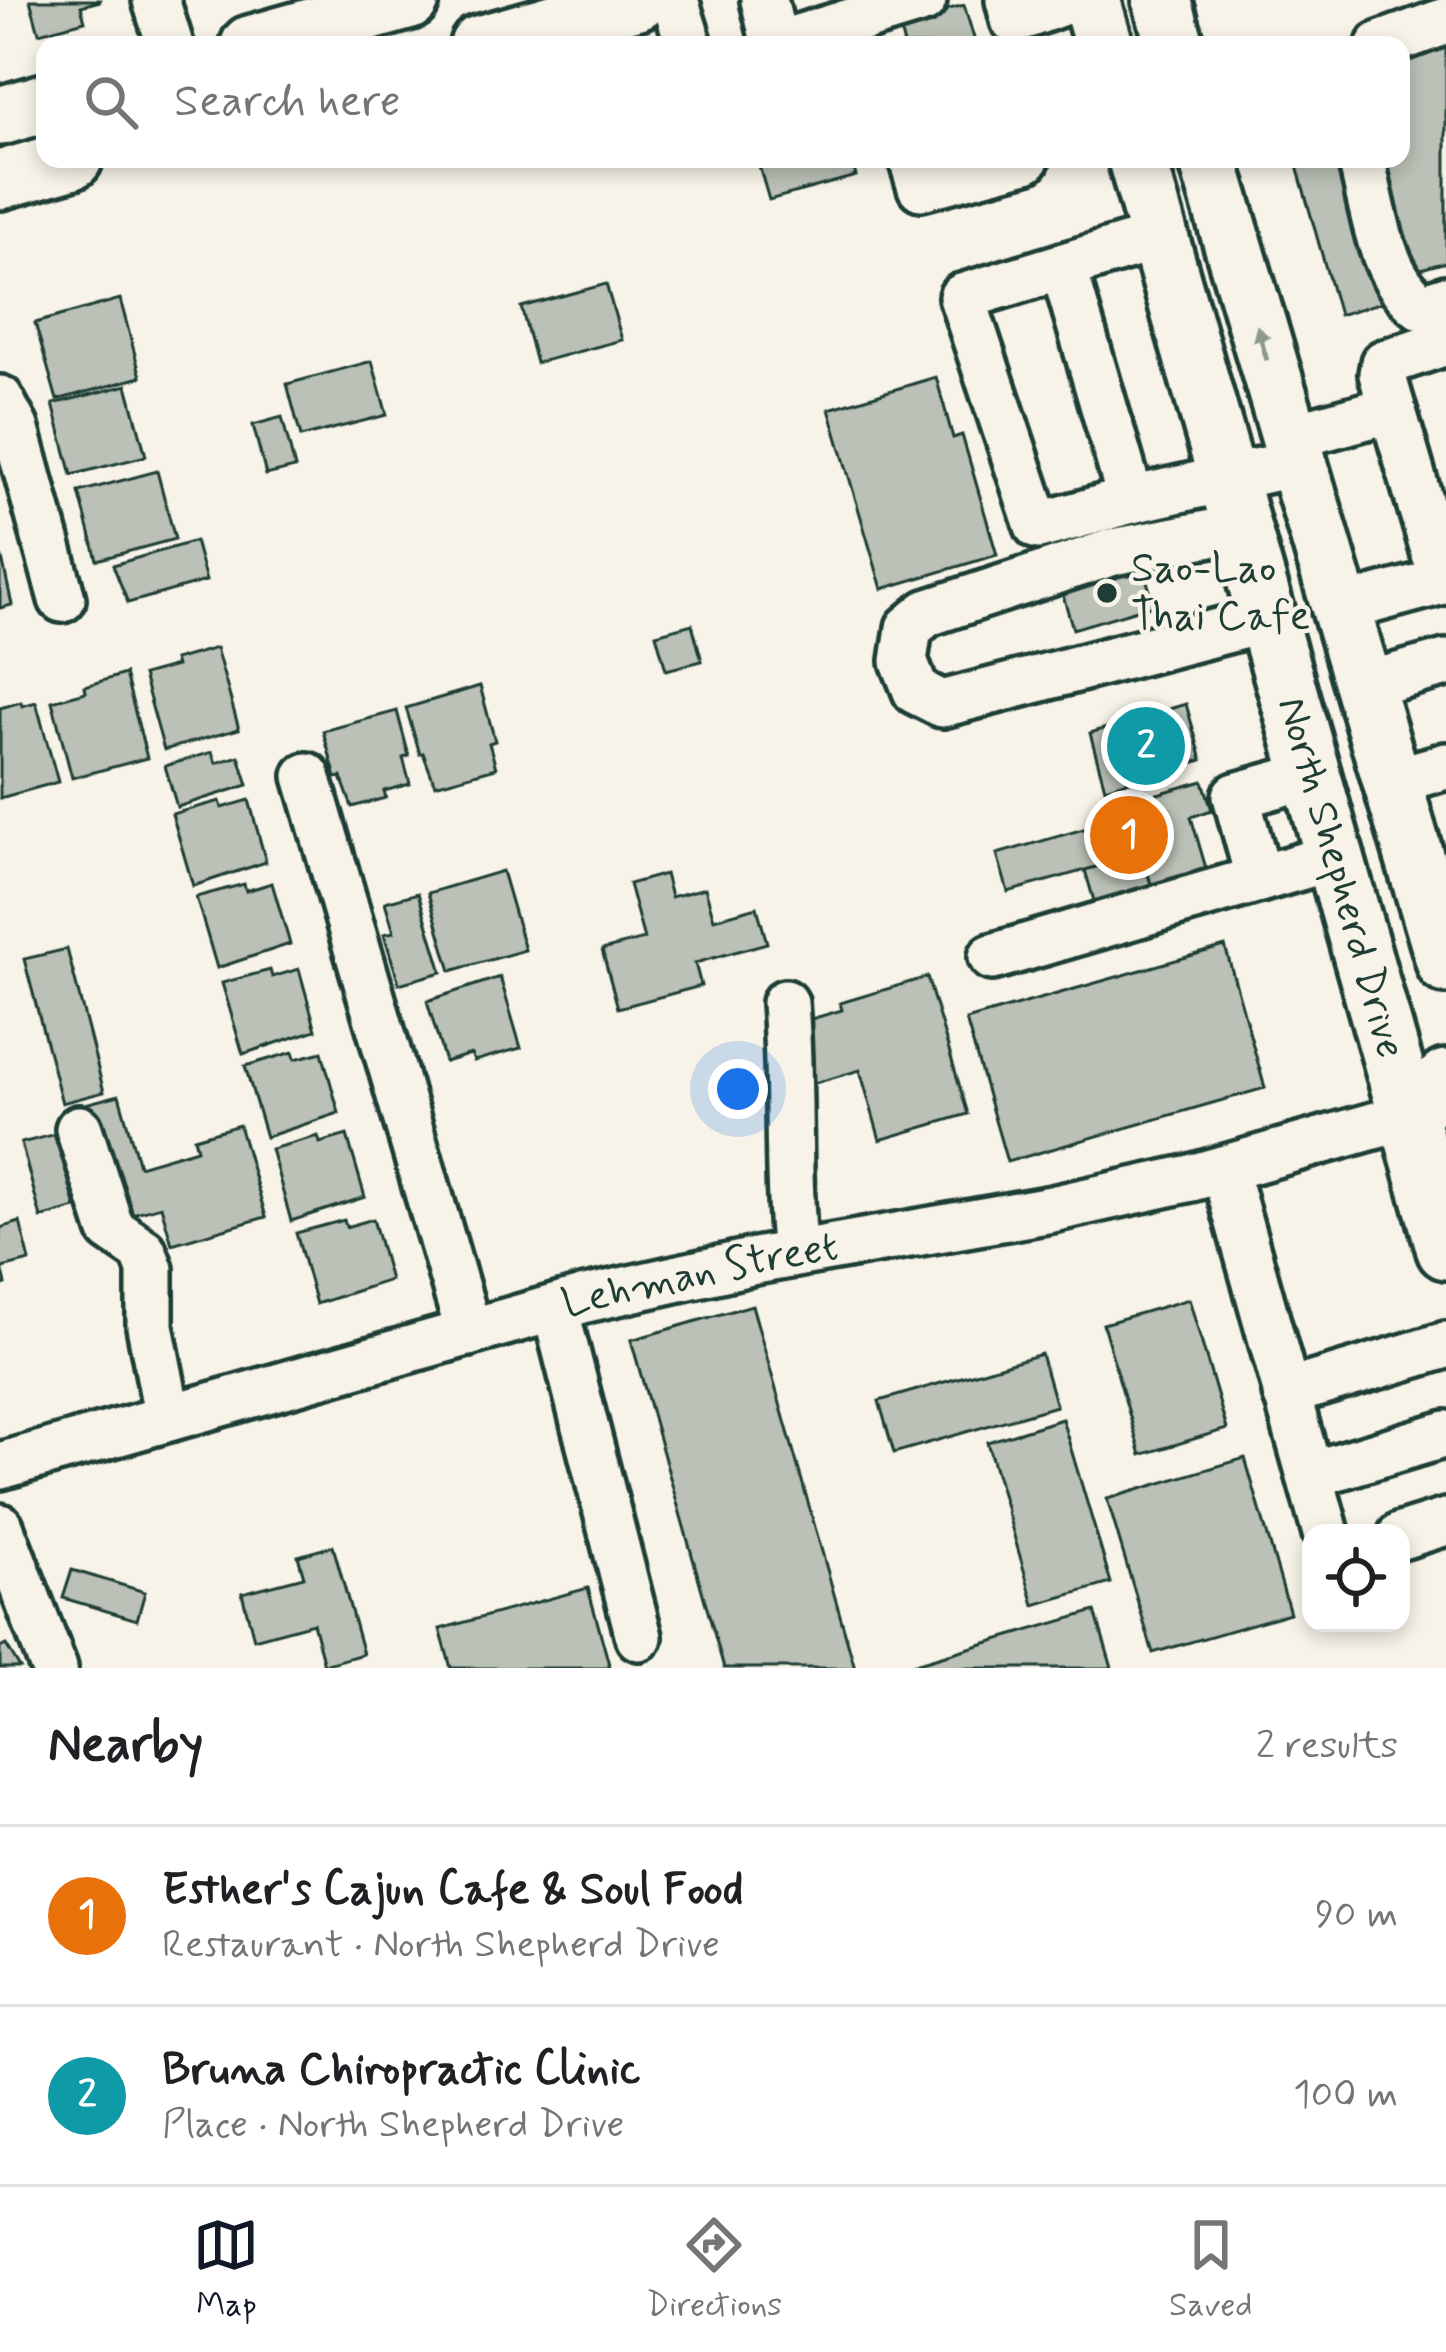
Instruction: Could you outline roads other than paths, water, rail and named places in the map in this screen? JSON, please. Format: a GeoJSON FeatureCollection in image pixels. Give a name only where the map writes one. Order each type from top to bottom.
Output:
{"type":"FeatureCollection","features":[{"type":"Feature","properties":{"kind":"main road"},"geometry":{"type":"LineString","coordinates":[[511,36],[638,0]]}},
{"type":"Feature","properties":{"kind":"main road"},"geometry":{"type":"LineString","coordinates":[[1091,0],[1101,36]]}},
{"type":"Feature","properties":{"kind":"main road"},"geometry":{"type":"LineString","coordinates":[[1162,0],[1172,36]]}},
{"type":"Feature","properties":{"kind":"main road"},"geometry":{"type":"LineString","coordinates":[[298,36],[393,18]]}},
{"type":"Feature","properties":{"kind":"main road"},"geometry":{"type":"LineString","coordinates":[[0,116],[36,106]]}},
{"type":"Feature","properties":{"kind":"main road"},"geometry":{"type":"LineString","coordinates":[[0,180],[42,168]]}},
{"type":"Feature","properties":{"kind":"main road","name":"North Shepherd Drive"},"geometry":{"type":"LineString","coordinates":[[1140,168],[1446,1250]]}},
{"type":"Feature","properties":{"kind":"main road","name":"North Shepherd Drive"},"geometry":{"type":"LineString","coordinates":[[1211,168],[1391,782],[1434,883],[1446,964]]}},
{"type":"Feature","properties":{"kind":"main road"},"geometry":{"type":"LineString","coordinates":[[1406,1118],[1446,1079]]}},
{"type":"Feature","properties":{"kind":"street"},"geometry":{"type":"LineString","coordinates":[[156,0],[167,36]]}},
{"type":"Feature","properties":{"kind":"street"},"geometry":{"type":"LineString","coordinates":[[675,0],[686,36]]}},
{"type":"Feature","properties":{"kind":"street"},"geometry":{"type":"LineString","coordinates":[[764,0],[773,36]]}},
{"type":"Feature","properties":{"kind":"street"},"geometry":{"type":"LineString","coordinates":[[1014,22],[1068,0]]}},
{"type":"Feature","properties":{"kind":"street"},"geometry":{"type":"LineString","coordinates":[[808,36],[888,14]]}},
{"type":"Feature","properties":{"kind":"street"},"geometry":{"type":"LineString","coordinates":[[1405,36],[1446,21]]}},
{"type":"Feature","properties":{"kind":"street"},"geometry":{"type":"LineString","coordinates":[[915,168],[921,187],[992,168]]}},
{"type":"Feature","properties":{"kind":"street"},"geometry":{"type":"LineString","coordinates":[[1363,168],[1388,263],[1403,293],[1422,307],[1446,299]]}},
{"type":"Feature","properties":{"kind":"street"},"geometry":{"type":"LineString","coordinates":[[1159,237],[962,297],[1038,526],[1131,500],[1237,503]]}},
{"type":"Feature","properties":{"kind":"street"},"geometry":{"type":"LineString","coordinates":[[1063,266],[1131,500]]}},
{"type":"Feature","properties":{"kind":"street"},"geometry":{"type":"LineString","coordinates":[[1339,609],[1444,581],[1387,391],[1384,363],[1446,342]]}},
{"type":"Feature","properties":{"kind":"street"},"geometry":{"type":"LineString","coordinates":[[1268,619],[942,704],[916,691],[904,661],[909,628],[927,613],[1113,552],[1237,503],[1293,450],[1387,391]]}},
{"type":"Feature","properties":{"kind":"street"},"geometry":{"type":"LineString","coordinates":[[0,398],[15,427],[62,599]]}},
{"type":"Feature","properties":{"kind":"street"},"geometry":{"type":"LineString","coordinates":[[1362,686],[1446,663]]}},
{"type":"Feature","properties":{"kind":"street"},"geometry":{"type":"LineString","coordinates":[[1391,782],[1446,766]]}},
{"type":"Feature","properties":{"kind":"street"},"geometry":{"type":"LineString","coordinates":[[1259,878],[1236,796],[1310,775]]}},
{"type":"Feature","properties":{"kind":"street"},"geometry":{"type":"LineString","coordinates":[[307,776],[469,1333]]}},
{"type":"Feature","properties":{"kind":"street"},"geometry":{"type":"LineString","coordinates":[[992,957],[1333,857]]}},
{"type":"Feature","properties":{"kind":"street"},"geometry":{"type":"LineString","coordinates":[[785,1003],[790,1065],[788,1193],[795,1254]]}},
{"type":"Feature","properties":{"kind":"street","name":"Lehman Street"},"geometry":{"type":"LineString","coordinates":[[0,1466],[555,1308],[795,1254],[1052,1209],[1224,1169],[1406,1118]]}},
{"type":"Feature","properties":{"kind":"street"},"geometry":{"type":"LineString","coordinates":[[79,1129],[111,1229],[143,1251],[150,1269],[150,1326],[168,1418]]}},
{"type":"Feature","properties":{"kind":"street"},"geometry":{"type":"LineString","coordinates":[[1224,1169],[1324,1524]]}},
{"type":"Feature","properties":{"kind":"street"},"geometry":{"type":"LineString","coordinates":[[555,1308],[639,1636]]}},
{"type":"Feature","properties":{"kind":"street"},"geometry":{"type":"LineString","coordinates":[[1286,1393],[1446,1345]]}},
{"type":"Feature","properties":{"kind":"street"},"geometry":{"type":"LineString","coordinates":[[1310,1475],[1446,1434]]}},
{"type":"Feature","properties":{"kind":"street"},"geometry":{"type":"LineString","coordinates":[[1410,1533],[1446,1522]]}},
{"type":"Feature","properties":{"kind":"street"},"geometry":{"type":"LineString","coordinates":[[0,1527],[54,1668]]}},
{"type":"Feature","properties":{"kind":"place","name":"Sao-Lao Thai Cafe"},"geometry":{"type":"Point","coordinates":[1107,593]}},
{"type":"Feature","properties":{"kind":"place","name":"Bruna Chiropractic Clinic"},"geometry":{"type":"Point","coordinates":[1146,746]}},
{"type":"Feature","properties":{"kind":"place","name":"Esther's Cajun Cafe & Soul Food"},"geometry":{"type":"Point","coordinates":[1129,835]}}]}
